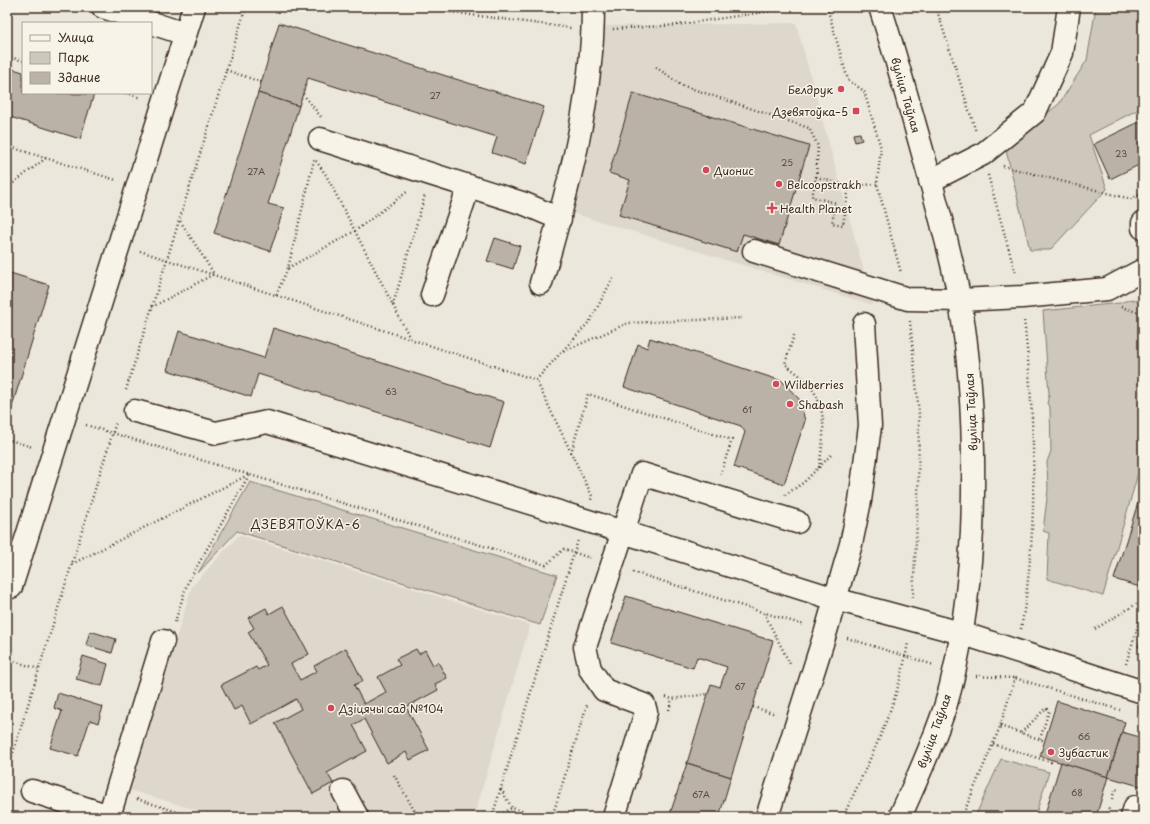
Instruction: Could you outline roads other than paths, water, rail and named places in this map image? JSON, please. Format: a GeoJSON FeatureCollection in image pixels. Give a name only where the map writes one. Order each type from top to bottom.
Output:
{"type":"FeatureCollection","features":[{"type":"Feature","properties":{"kind":"street"},"geometry":{"type":"LineString","coordinates":[[103,7],[149,22]]}},
{"type":"Feature","properties":{"kind":"street"},"geometry":{"type":"LineString","coordinates":[[7,585],[12,587],[194,7]]}},
{"type":"Feature","properties":{"kind":"street"},"geometry":{"type":"LineString","coordinates":[[541,283],[560,219],[582,126],[593,30],[593,7]]}},
{"type":"Feature","properties":{"kind":"street","name":"вуліца Таўлая"},"geometry":{"type":"LineString","coordinates":[[880,7],[930,181],[960,300],[969,367],[973,425],[970,563],[961,633],[946,705],[924,763],[900,817]]}},
{"type":"Feature","properties":{"kind":"street"},"geometry":{"type":"LineString","coordinates":[[930,181],[983,158],[1035,112],[1062,53],[1069,7]]}},
{"type":"Feature","properties":{"kind":"street"},"geometry":{"type":"LineString","coordinates":[[152,23],[186,34]]}},
{"type":"Feature","properties":{"kind":"street"},"geometry":{"type":"LineString","coordinates":[[320,139],[525,204],[560,219]]}},
{"type":"Feature","properties":{"kind":"street"},"geometry":{"type":"LineString","coordinates":[[432,295],[469,186]]}},
{"type":"Feature","properties":{"kind":"street"},"geometry":{"type":"LineString","coordinates":[[1143,223],[1143,228]]}},
{"type":"Feature","properties":{"kind":"street"},"geometry":{"type":"LineString","coordinates":[[754,251],[908,299],[960,300],[1022,297],[1107,289],[1143,270]]}},
{"type":"Feature","properties":{"kind":"street"},"geometry":{"type":"LineString","coordinates":[[767,817],[826,631],[851,544],[860,501],[870,426],[864,324]]}},
{"type":"Feature","properties":{"kind":"street"},"geometry":{"type":"LineString","coordinates":[[135,411],[216,432],[267,422],[623,532],[835,600],[961,633],[1143,692]]}},
{"type":"Feature","properties":{"kind":"street"},"geometry":{"type":"LineString","coordinates":[[614,817],[646,712],[644,706],[604,690],[590,669],[585,647],[642,474],[797,522]]}},
{"type":"Feature","properties":{"kind":"street"},"geometry":{"type":"LineString","coordinates":[[32,791],[111,816],[163,640]]}},
{"type":"Feature","properties":{"kind":"street"},"geometry":{"type":"LineString","coordinates":[[343,791],[357,817]]}},
{"type":"Feature","properties":{"kind":"street"},"geometry":{"type":"LineString","coordinates":[[1132,817],[1135,807],[1143,810]]}},
{"type":"Feature","properties":{"kind":"place","name":"Белдрук"},"geometry":{"type":"Point","coordinates":[841,89]}},
{"type":"Feature","properties":{"kind":"place","name":"Дзевятоўка–5"},"geometry":{"type":"Point","coordinates":[856,111]}},
{"type":"Feature","properties":{"kind":"place","name":"Дионис"},"geometry":{"type":"Point","coordinates":[706,170]}},
{"type":"Feature","properties":{"kind":"place","name":"Belcoopstrakh"},"geometry":{"type":"Point","coordinates":[779,184]}},
{"type":"Feature","properties":{"kind":"place","name":"Health Planet"},"geometry":{"type":"Point","coordinates":[772,208]}},
{"type":"Feature","properties":{"kind":"place","name":"Wildberries"},"geometry":{"type":"Point","coordinates":[776,384]}},
{"type":"Feature","properties":{"kind":"place","name":"Shabash"},"geometry":{"type":"Point","coordinates":[790,404]}},
{"type":"Feature","properties":{"kind":"place","name":"Дзіцячы сад №104"},"geometry":{"type":"Point","coordinates":[331,708]}},
{"type":"Feature","properties":{"kind":"place","name":"Зубастик"},"geometry":{"type":"Point","coordinates":[1051,752]}},
{"type":"Feature","properties":{"kind":"district","name":"ДЗЕВЯТОЎКА-6"},"geometry":{"type":"Point","coordinates":[306,524]}}]}
